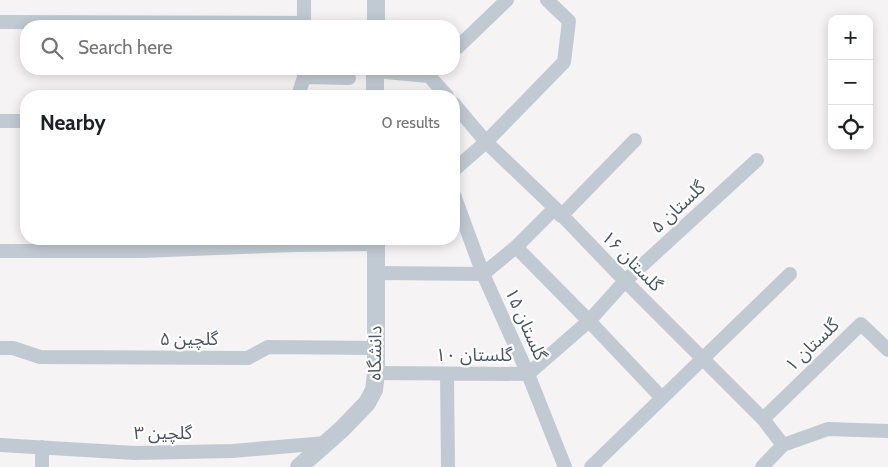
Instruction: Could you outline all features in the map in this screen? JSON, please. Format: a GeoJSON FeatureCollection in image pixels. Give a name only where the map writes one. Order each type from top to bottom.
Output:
{"type":"FeatureCollection","features":[{"type":"Feature","properties":{"kind":"street"},"geometry":{"type":"LineString","coordinates":[[304,0],[304,20]]}},
{"type":"Feature","properties":{"kind":"street"},"geometry":{"type":"LineString","coordinates":[[376,0],[376,20]]}},
{"type":"Feature","properties":{"kind":"street"},"geometry":{"type":"LineString","coordinates":[[460,45],[507,0]]}},
{"type":"Feature","properties":{"kind":"street"},"geometry":{"type":"LineString","coordinates":[[460,165],[486,142],[564,62],[569,21],[547,0]]}},
{"type":"Feature","properties":{"kind":"street"},"geometry":{"type":"LineString","coordinates":[[0,22],[20,22]]}},
{"type":"Feature","properties":{"kind":"street"},"geometry":{"type":"LineString","coordinates":[[300,90],[303,75]]}},
{"type":"Feature","properties":{"kind":"street"},"geometry":{"type":"LineString","coordinates":[[322,75],[349,78]]}},
{"type":"Feature","properties":{"kind":"street"},"geometry":{"type":"LineString","coordinates":[[375,75],[376,90]]}},
{"type":"Feature","properties":{"kind":"street"},"geometry":{"type":"LineString","coordinates":[[420,75],[429,76],[442,90]]}},
{"type":"Feature","properties":{"kind":"street","name":"گلستان ۱۶"},"geometry":{"type":"LineString","coordinates":[[460,111],[486,142],[764,419],[783,445]]}},
{"type":"Feature","properties":{"kind":"street"},"geometry":{"type":"LineString","coordinates":[[0,121],[20,121]]}},
{"type":"Feature","properties":{"kind":"street"},"geometry":{"type":"LineString","coordinates":[[376,273],[483,274],[558,212],[635,140]]}},
{"type":"Feature","properties":{"kind":"street","name":"گلستان ۵"},"geometry":{"type":"LineString","coordinates":[[625,282],[756,160]]}},
{"type":"Feature","properties":{"kind":"street","name":"گلستان ۱۵"},"geometry":{"type":"LineString","coordinates":[[460,211],[483,274],[528,374],[565,467]]}},
{"type":"Feature","properties":{"kind":"street"},"geometry":{"type":"LineString","coordinates":[[0,251],[141,251],[243,245]]}},
{"type":"Feature","properties":{"kind":"street","name":"دانشگاه"},"geometry":{"type":"LineString","coordinates":[[299,467],[367,403],[374,390],[376,373],[376,245]]}},
{"type":"Feature","properties":{"kind":"street"},"geometry":{"type":"LineString","coordinates":[[516,247],[662,398]]}},
{"type":"Feature","properties":{"kind":"street"},"geometry":{"type":"LineString","coordinates":[[591,467],[790,274]]}},
{"type":"Feature","properties":{"kind":"street","name":"گلستان ۱۰"},"geometry":{"type":"LineString","coordinates":[[376,373],[528,374],[589,321],[625,282]]}},
{"type":"Feature","properties":{"kind":"street","name":"گلستان ۱"},"geometry":{"type":"LineString","coordinates":[[764,419],[861,324],[888,350]]}},
{"type":"Feature","properties":{"kind":"street","name":"گلچین ۵"},"geometry":{"type":"LineString","coordinates":[[0,348],[13,348],[40,357],[248,358],[268,347],[376,348]]}},
{"type":"Feature","properties":{"kind":"street"},"geometry":{"type":"LineString","coordinates":[[447,374],[448,467]]}},
{"type":"Feature","properties":{"kind":"street"},"geometry":{"type":"LineString","coordinates":[[762,467],[783,445],[828,429],[888,431]]}},
{"type":"Feature","properties":{"kind":"street","name":"گلچین ۳"},"geometry":{"type":"LineString","coordinates":[[0,445],[155,452],[232,451],[326,443]]}},
{"type":"Feature","properties":{"kind":"street"},"geometry":{"type":"LineString","coordinates":[[42,447],[42,467]]}}]}
